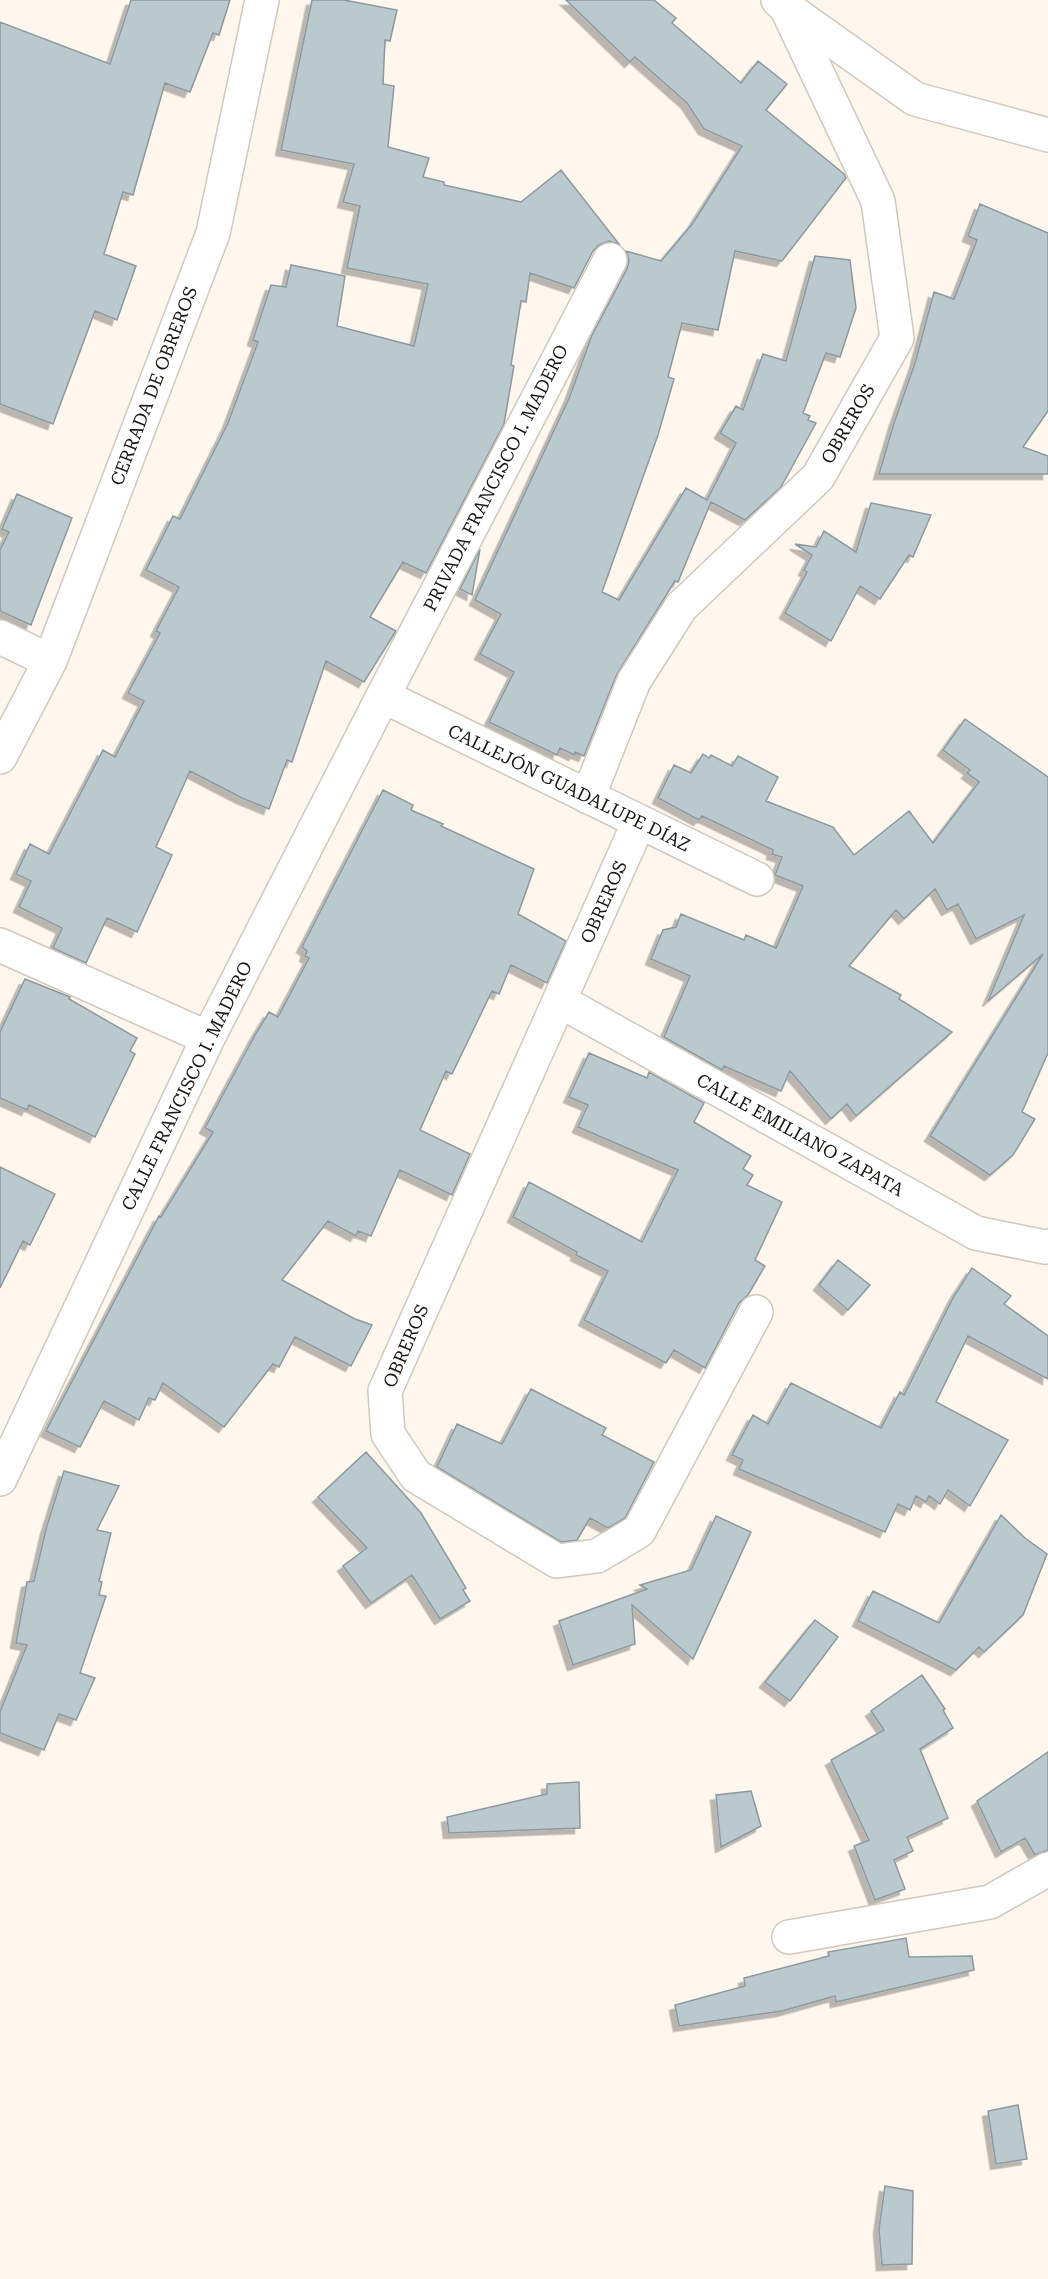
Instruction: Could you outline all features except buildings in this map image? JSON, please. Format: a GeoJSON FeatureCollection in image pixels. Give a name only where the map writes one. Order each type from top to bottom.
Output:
{"type":"FeatureCollection","features":[{"type":"Feature","properties":{"kind":"street","name":"CERRADA DE OBREROS"},"geometry":{"type":"LineString","coordinates":[[0,757],[50,661],[213,232],[262,0]]}},
{"type":"Feature","properties":{"kind":"street"},"geometry":{"type":"LineString","coordinates":[[782,4],[915,99],[1048,135]]}},
{"type":"Feature","properties":{"kind":"street","name":"OBREROS"},"geometry":{"type":"LineString","coordinates":[[588,797],[634,681],[681,608],[818,477],[897,338],[878,201],[782,4]]}},
{"type":"Feature","properties":{"kind":"street","name":"PRIVADA FRANCISCO I. MADERO"},"geometry":{"type":"LineString","coordinates":[[382,696],[610,260]]}},
{"type":"Feature","properties":{"kind":"street"},"geometry":{"type":"LineString","coordinates":[[0,638],[50,661]]}},
{"type":"Feature","properties":{"kind":"street","name":"CALLEJÓN GUADALUPE DÍAZ"},"geometry":{"type":"LineString","coordinates":[[382,696],[756,879]]}},
{"type":"Feature","properties":{"kind":"street","name":"CALLE FRANCISCO I. MADERO"},"geometry":{"type":"LineString","coordinates":[[0,1479],[208,1038],[382,696]]}},
{"type":"Feature","properties":{"kind":"street","name":"OBREROS"},"geometry":{"type":"LineString","coordinates":[[639,822],[385,1391],[388,1434],[416,1476],[558,1561],[597,1556],[639,1531],[756,1312]]}},
{"type":"Feature","properties":{"kind":"street"},"geometry":{"type":"LineString","coordinates":[[0,945],[208,1038]]}},
{"type":"Feature","properties":{"kind":"street","name":"CALLE EMILIANO ZAPATA"},"geometry":{"type":"LineString","coordinates":[[560,1001],[976,1233],[1048,1246]]}},
{"type":"Feature","properties":{"kind":"street"},"geometry":{"type":"LineString","coordinates":[[789,1937],[990,1902],[1048,1869]]}}]}
